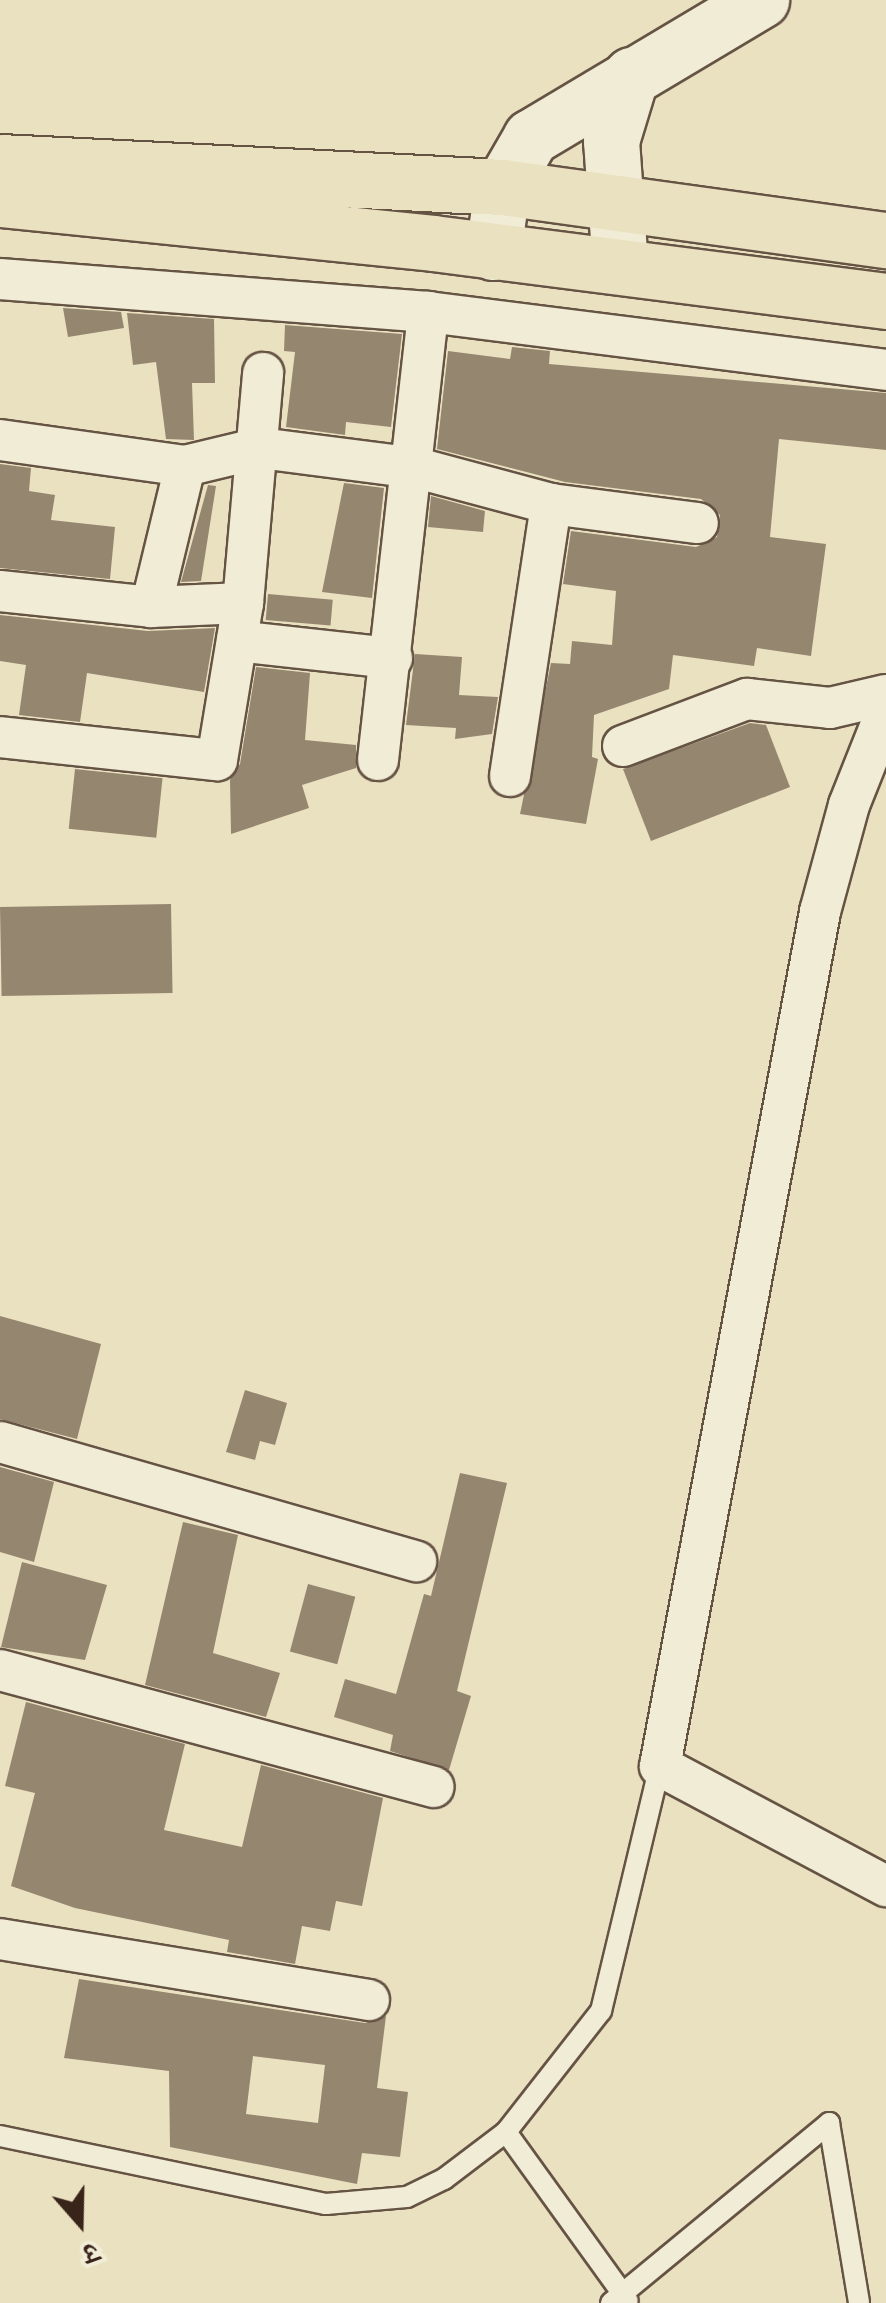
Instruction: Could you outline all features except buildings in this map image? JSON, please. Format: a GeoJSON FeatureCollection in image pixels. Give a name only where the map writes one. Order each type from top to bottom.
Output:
{"type":"FeatureCollection","features":[{"type":"Feature","properties":{"kind":"main road"},"geometry":{"type":"LineString","coordinates":[[493,252],[502,187],[518,152],[552,118],[762,0]]}},
{"type":"Feature","properties":{"kind":"main road"},"geometry":{"type":"LineString","coordinates":[[620,266],[612,204],[613,128],[631,76]]}},
{"type":"Feature","properties":{"kind":"main road"},"geometry":{"type":"LineString","coordinates":[[0,162],[502,187],[886,240]]}},
{"type":"Feature","properties":{"kind":"main road"},"geometry":{"type":"LineString","coordinates":[[0,199],[620,266],[886,301]]}},
{"type":"Feature","properties":{"kind":"street"},"geometry":{"type":"LineString","coordinates":[[0,279],[428,312],[886,370]]}},
{"type":"Feature","properties":{"kind":"street"},"geometry":{"type":"LineString","coordinates":[[378,760],[417,468],[428,312]]}},
{"type":"Feature","properties":{"kind":"street"},"geometry":{"type":"LineString","coordinates":[[0,737],[217,760],[240,622],[260,448],[263,373]]}},
{"type":"Feature","properties":{"kind":"street"},"geometry":{"type":"LineString","coordinates":[[0,440],[185,466],[260,448],[417,468],[551,504],[698,522]]}},
{"type":"Feature","properties":{"kind":"street"},"geometry":{"type":"LineString","coordinates":[[152,607],[185,466]]}},
{"type":"Feature","properties":{"kind":"street"},"geometry":{"type":"LineString","coordinates":[[510,776],[551,504]]}},
{"type":"Feature","properties":{"kind":"street"},"geometry":{"type":"LineString","coordinates":[[0,591],[152,607],[240,622],[392,658]]}},
{"type":"Feature","properties":{"kind":"street"},"geometry":{"type":"LineString","coordinates":[[624,746],[746,699],[830,708],[886,695]]}},
{"type":"Feature","properties":{"kind":"street"},"geometry":{"type":"LineString","coordinates":[[886,712],[848,805],[820,912],[660,1766],[886,1886]]}},
{"type":"Feature","properties":{"kind":"street"},"geometry":{"type":"LineString","coordinates":[[0,1442],[416,1561]]}},
{"type":"Feature","properties":{"kind":"street"},"geometry":{"type":"LineString","coordinates":[[0,1670],[433,1786]]}},
{"type":"Feature","properties":{"kind":"street"},"geometry":{"type":"LineString","coordinates":[[0,1938],[370,2000]]}},
{"type":"Feature","properties":{"kind":"lane"},"geometry":{"type":"LineString","coordinates":[[0,2136],[326,2204],[373,2204],[444,2179],[506,2132],[601,2011],[660,1766]]}},
{"type":"Feature","properties":{"kind":"lane"},"geometry":{"type":"LineString","coordinates":[[506,2132],[622,2299],[828,2123],[859,2303]]}}]}
